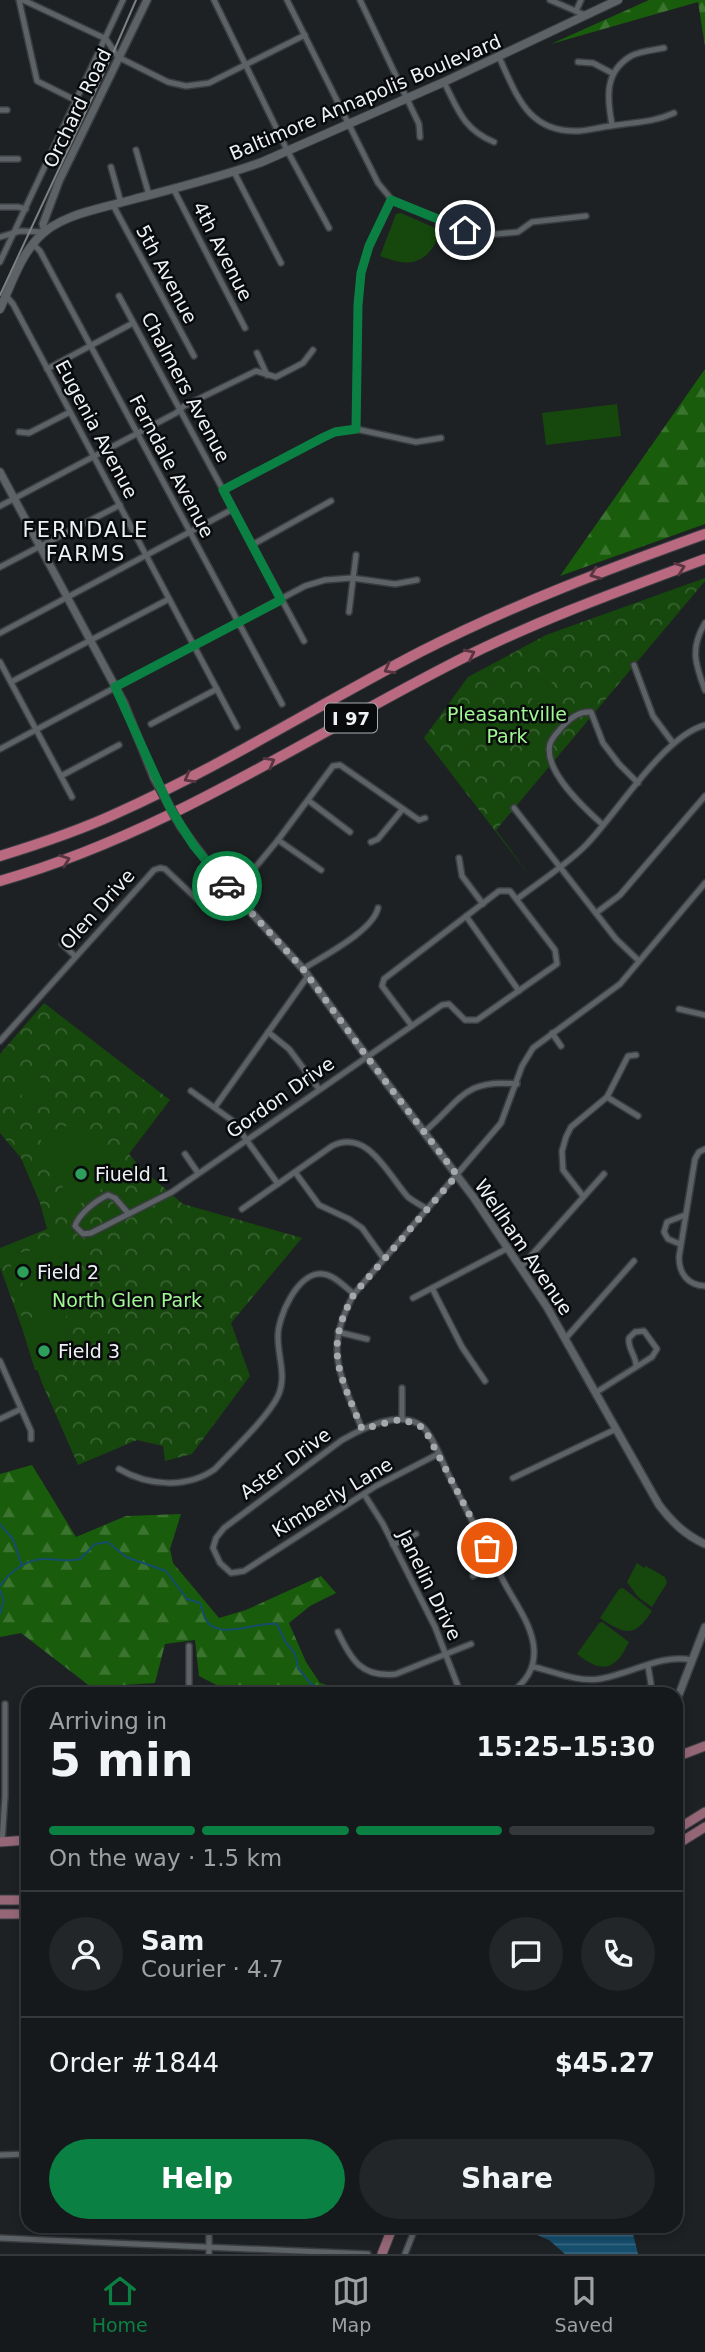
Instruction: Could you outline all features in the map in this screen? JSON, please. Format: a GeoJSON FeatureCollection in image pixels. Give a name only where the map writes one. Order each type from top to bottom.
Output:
{"type":"FeatureCollection","features":[{"type":"Feature","properties":{"kind":"highway","name":"I 97"},"geometry":{"type":"LineString","coordinates":[[0,856],[80,828],[154,796],[419,653],[513,607],[705,534]]}},
{"type":"Feature","properties":{"kind":"highway","name":"I 97"},"geometry":{"type":"LineString","coordinates":[[0,881],[89,851],[174,814],[448,665],[522,630],[705,559]]}},
{"type":"Feature","properties":{"kind":"main road","name":"Baltimore Annapolis Boulevard"},"geometry":{"type":"LineString","coordinates":[[0,309],[33,244],[45,232],[69,219],[234,172],[288,152],[499,57],[581,13],[618,0]]}},
{"type":"Feature","properties":{"kind":"main road"},"geometry":{"type":"LineString","coordinates":[[683,1754],[705,1746]]}},
{"type":"Feature","properties":{"kind":"main road"},"geometry":{"type":"LineString","coordinates":[[683,1826],[705,1812]]}},
{"type":"Feature","properties":{"kind":"main road"},"geometry":{"type":"LineString","coordinates":[[683,1840],[703,1826]]}},
{"type":"Feature","properties":{"kind":"main road"},"geometry":{"type":"LineString","coordinates":[[1,1842],[21,1841]]}},
{"type":"Feature","properties":{"kind":"main road"},"geometry":{"type":"LineString","coordinates":[[0,1900],[21,1900]]}},
{"type":"Feature","properties":{"kind":"main road"},"geometry":{"type":"LineString","coordinates":[[0,1914],[21,1914]]}},
{"type":"Feature","properties":{"kind":"main road"},"geometry":{"type":"LineString","coordinates":[[382,2254],[390,2233]]}},
{"type":"Feature","properties":{"kind":"street"},"geometry":{"type":"LineString","coordinates":[[21,0],[106,39],[118,57],[168,82],[186,86],[209,83],[305,35]]}},
{"type":"Feature","properties":{"kind":"street"},"geometry":{"type":"LineString","coordinates":[[21,0],[37,81],[77,101]]}},
{"type":"Feature","properties":{"kind":"street"},"geometry":{"type":"LineString","coordinates":[[0,262],[123,0]]}},
{"type":"Feature","properties":{"kind":"street","name":"Orchard Road"},"geometry":{"type":"LineString","coordinates":[[45,232],[43,224],[57,188],[147,0]]}},
{"type":"Feature","properties":{"kind":"street"},"geometry":{"type":"LineString","coordinates":[[214,0],[288,152],[329,228]]}},
{"type":"Feature","properties":{"kind":"street"},"geometry":{"type":"LineString","coordinates":[[288,0],[378,183],[391,200],[465,230],[486,235],[518,232],[533,222],[586,216]]}},
{"type":"Feature","properties":{"kind":"street"},"geometry":{"type":"LineString","coordinates":[[360,0],[419,124],[421,137]]}},
{"type":"Feature","properties":{"kind":"street"},"geometry":{"type":"LineString","coordinates":[[363,7],[366,0]]}},
{"type":"Feature","properties":{"kind":"street"},"geometry":{"type":"LineString","coordinates":[[550,0],[581,13],[581,0]]}},
{"type":"Feature","properties":{"kind":"street"},"geometry":{"type":"LineString","coordinates":[[612,125],[608,88],[612,73],[632,55],[664,48]]}},
{"type":"Feature","properties":{"kind":"street"},"geometry":{"type":"LineString","coordinates":[[499,57],[522,105],[533,118],[546,126],[564,131],[582,131],[656,121],[674,113]]}},
{"type":"Feature","properties":{"kind":"street"},"geometry":{"type":"LineString","coordinates":[[578,61],[593,63],[612,73]]}},
{"type":"Feature","properties":{"kind":"street"},"geometry":{"type":"LineString","coordinates":[[444,82],[469,129],[494,142]]}},
{"type":"Feature","properties":{"kind":"street"},"geometry":{"type":"LineString","coordinates":[[0,110],[8,110]]}},
{"type":"Feature","properties":{"kind":"street"},"geometry":{"type":"LineString","coordinates":[[136,150],[149,195]]}},
{"type":"Feature","properties":{"kind":"street"},"geometry":{"type":"LineString","coordinates":[[0,159],[18,159]]}},
{"type":"Feature","properties":{"kind":"street","name":"5th Avenue"},"geometry":{"type":"LineString","coordinates":[[111,167],[117,204],[194,356]]}},
{"type":"Feature","properties":{"kind":"street"},"geometry":{"type":"LineString","coordinates":[[234,172],[281,263]]}},
{"type":"Feature","properties":{"kind":"street","name":"4th Avenue"},"geometry":{"type":"LineString","coordinates":[[173,188],[245,328]]}},
{"type":"Feature","properties":{"kind":"street"},"geometry":{"type":"LineString","coordinates":[[356,429],[361,273],[369,246],[391,200]]}},
{"type":"Feature","properties":{"kind":"street"},"geometry":{"type":"LineString","coordinates":[[0,207],[18,206],[26,209]]}},
{"type":"Feature","properties":{"kind":"street"},"geometry":{"type":"LineString","coordinates":[[0,237],[29,230],[45,232]]}},
{"type":"Feature","properties":{"kind":"street","name":"Ferndale Avenue"},"geometry":{"type":"LineString","coordinates":[[33,244],[282,705]]}},
{"type":"Feature","properties":{"kind":"street","name":"Eugenia Avenue"},"geometry":{"type":"LineString","coordinates":[[6,296],[13,304],[237,727]]}},
{"type":"Feature","properties":{"kind":"street","name":"Chalmers Avenue"},"geometry":{"type":"LineString","coordinates":[[119,296],[304,641]]}},
{"type":"Feature","properties":{"kind":"street"},"geometry":{"type":"LineString","coordinates":[[47,369],[133,323]]}},
{"type":"Feature","properties":{"kind":"street"},"geometry":{"type":"LineString","coordinates":[[0,506],[256,371],[276,377],[303,363],[313,350]]}},
{"type":"Feature","properties":{"kind":"street"},"geometry":{"type":"LineString","coordinates":[[257,353],[267,375]]}},
{"type":"Feature","properties":{"kind":"street"},"geometry":{"type":"LineString","coordinates":[[19,432],[29,433],[70,412]]}},
{"type":"Feature","properties":{"kind":"street"},"geometry":{"type":"LineString","coordinates":[[223,490],[335,432],[356,429],[416,442],[441,438]]}},
{"type":"Feature","properties":{"kind":"street","name":"Wellham Avenue"},"geometry":{"type":"LineString","coordinates":[[0,472],[130,716],[154,778],[181,827],[206,862],[306,972],[366,1057],[457,1175],[521,1266],[667,1516],[683,1532],[705,1544]]}},
{"type":"Feature","properties":{"kind":"street"},"geometry":{"type":"LineString","coordinates":[[252,545],[331,501]]}},
{"type":"Feature","properties":{"kind":"street"},"geometry":{"type":"LineString","coordinates":[[0,567],[120,506]]}},
{"type":"Feature","properties":{"kind":"street"},"geometry":{"type":"LineString","coordinates":[[0,634],[233,509]]}},
{"type":"Feature","properties":{"kind":"street"},"geometry":{"type":"LineString","coordinates":[[349,612],[356,555]]}},
{"type":"Feature","properties":{"kind":"street"},"geometry":{"type":"LineString","coordinates":[[0,750],[305,586],[325,580],[352,578],[395,584],[417,580]]}},
{"type":"Feature","properties":{"kind":"street"},"geometry":{"type":"LineString","coordinates":[[11,682],[169,599]]}},
{"type":"Feature","properties":{"kind":"street"},"geometry":{"type":"LineString","coordinates":[[705,623],[697,638],[695,662],[705,690]]}},
{"type":"Feature","properties":{"kind":"street"},"geometry":{"type":"LineString","coordinates":[[0,662],[72,797]]}},
{"type":"Feature","properties":{"kind":"street"},"geometry":{"type":"LineString","coordinates":[[634,665],[653,716],[673,743]]}},
{"type":"Feature","properties":{"kind":"street"},"geometry":{"type":"LineString","coordinates":[[151,724],[217,689]]}},
{"type":"Feature","properties":{"kind":"street"},"geometry":{"type":"LineString","coordinates":[[603,825],[581,806],[551,764],[550,743],[558,732],[576,715],[584,711],[591,712],[603,743],[638,783]]}},
{"type":"Feature","properties":{"kind":"street"},"geometry":{"type":"LineString","coordinates":[[412,1026],[382,983],[504,889],[510,891],[516,899],[585,847],[673,743],[694,728],[705,725]]}},
{"type":"Feature","properties":{"kind":"street"},"geometry":{"type":"LineString","coordinates":[[61,776],[119,745]]}},
{"type":"Feature","properties":{"kind":"street"},"geometry":{"type":"LineString","coordinates":[[234,893],[309,801],[333,766],[340,765],[419,820],[425,818]]}},
{"type":"Feature","properties":{"kind":"street"},"geometry":{"type":"LineString","coordinates":[[596,913],[620,895],[705,796]]}},
{"type":"Feature","properties":{"kind":"street"},"geometry":{"type":"LineString","coordinates":[[309,801],[350,832]]}},
{"type":"Feature","properties":{"kind":"street"},"geometry":{"type":"LineString","coordinates":[[514,808],[616,939],[639,961]]}},
{"type":"Feature","properties":{"kind":"street"},"geometry":{"type":"LineString","coordinates":[[371,842],[378,839],[402,810]]}},
{"type":"Feature","properties":{"kind":"street"},"geometry":{"type":"LineString","coordinates":[[278,840],[321,870]]}},
{"type":"Feature","properties":{"kind":"street"},"geometry":{"type":"LineString","coordinates":[[459,858],[462,876],[482,904]]}},
{"type":"Feature","properties":{"kind":"street","name":"Olen Drive"},"geometry":{"type":"LineString","coordinates":[[0,1041],[156,869],[164,869],[196,899],[204,903],[214,903],[234,893]]}},
{"type":"Feature","properties":{"kind":"street"},"geometry":{"type":"LineString","coordinates":[[362,1429],[336,1357],[338,1332],[344,1311],[354,1294],[501,1123],[522,1066],[533,1048],[620,984],[705,883]]}},
{"type":"Feature","properties":{"kind":"street","name":"Gordon Drive"},"geometry":{"type":"LineString","coordinates":[[129,1214],[115,1198],[108,1195],[81,1215],[75,1226],[83,1234],[91,1233],[129,1214],[172,1192],[442,1005],[449,1003],[465,1020],[477,1020],[557,964],[555,950],[516,899]]}},
{"type":"Feature","properties":{"kind":"street"},"geometry":{"type":"LineString","coordinates":[[215,1107],[306,972],[376,916],[378,908]]}},
{"type":"Feature","properties":{"kind":"street"},"geometry":{"type":"LineString","coordinates":[[466,916],[519,991]]}},
{"type":"Feature","properties":{"kind":"street"},"geometry":{"type":"LineString","coordinates":[[62,944],[75,956]]}},
{"type":"Feature","properties":{"kind":"street"},"geometry":{"type":"LineString","coordinates":[[678,1009],[705,1015]]}},
{"type":"Feature","properties":{"kind":"street"},"geometry":{"type":"LineString","coordinates":[[268,1032],[289,1049],[319,1089]]}},
{"type":"Feature","properties":{"kind":"street"},"geometry":{"type":"LineString","coordinates":[[552,1033],[561,1046]]}},
{"type":"Feature","properties":{"kind":"street"},"geometry":{"type":"LineString","coordinates":[[583,1196],[564,1170],[562,1151],[571,1127],[607,1097],[628,1056],[636,1055]]}},
{"type":"Feature","properties":{"kind":"street"},"geometry":{"type":"LineString","coordinates":[[424,1132],[440,1119],[457,1097],[473,1088],[492,1083],[517,1084]]}},
{"type":"Feature","properties":{"kind":"street"},"geometry":{"type":"LineString","coordinates":[[191,1091],[233,1121],[278,1184]]}},
{"type":"Feature","properties":{"kind":"street"},"geometry":{"type":"LineString","coordinates":[[607,1097],[638,1116]]}},
{"type":"Feature","properties":{"kind":"street"},"geometry":{"type":"LineString","coordinates":[[242,1209],[340,1142],[360,1143],[371,1151],[411,1200],[427,1209]]}},
{"type":"Feature","properties":{"kind":"street"},"geometry":{"type":"LineString","coordinates":[[705,1149],[695,1158],[680,1244],[679,1269],[692,1283],[705,1286]]}},
{"type":"Feature","properties":{"kind":"street"},"geometry":{"type":"LineString","coordinates":[[185,1154],[198,1173]]}},
{"type":"Feature","properties":{"kind":"street"},"geometry":{"type":"LineString","coordinates":[[295,1172],[319,1205],[362,1228],[384,1259]]}},
{"type":"Feature","properties":{"kind":"street"},"geometry":{"type":"LineString","coordinates":[[521,1266],[604,1174]]}},
{"type":"Feature","properties":{"kind":"street"},"geometry":{"type":"LineString","coordinates":[[680,1244],[668,1239],[664,1232],[667,1222],[685,1216]]}},
{"type":"Feature","properties":{"kind":"street"},"geometry":{"type":"LineString","coordinates":[[413,1298],[508,1248]]}},
{"type":"Feature","properties":{"kind":"street"},"geometry":{"type":"LineString","coordinates":[[565,1339],[634,1261]]}},
{"type":"Feature","properties":{"kind":"street"},"geometry":{"type":"LineString","coordinates":[[119,1469],[131,1476],[162,1483],[206,1476],[277,1397],[282,1382],[279,1319],[301,1284],[311,1275],[321,1273],[330,1275],[354,1294]]}},
{"type":"Feature","properties":{"kind":"street"},"geometry":{"type":"LineString","coordinates":[[432,1288],[462,1347],[485,1381]]}},
{"type":"Feature","properties":{"kind":"street"},"geometry":{"type":"LineString","coordinates":[[595,1392],[636,1367],[652,1357],[657,1349],[647,1332],[640,1330],[632,1334],[628,1342],[636,1358],[636,1367]]}},
{"type":"Feature","properties":{"kind":"street"},"geometry":{"type":"LineString","coordinates":[[338,1332],[367,1339]]}},
{"type":"Feature","properties":{"kind":"street"},"geometry":{"type":"LineString","coordinates":[[0,1361],[31,1432],[31,1439]]}},
{"type":"Feature","properties":{"kind":"street"},"geometry":{"type":"LineString","coordinates":[[402,1388],[402,1419],[424,1428],[532,1635],[534,1667],[518,1687]]}},
{"type":"Feature","properties":{"kind":"street"},"geometry":{"type":"LineString","coordinates":[[0,1419],[21,1409]]}},
{"type":"Feature","properties":{"kind":"street","name":"Aster Drive"},"geometry":{"type":"LineString","coordinates":[[244,1571],[231,1573],[220,1563],[213,1548],[223,1528],[325,1451],[362,1429],[402,1419]]}},
{"type":"Feature","properties":{"kind":"street"},"geometry":{"type":"LineString","coordinates":[[513,1478],[616,1429]]}},
{"type":"Feature","properties":{"kind":"street","name":"Kimberly Lane"},"geometry":{"type":"LineString","coordinates":[[244,1571],[364,1494],[438,1454]]}},
{"type":"Feature","properties":{"kind":"street","name":"Janelin Drive"},"geometry":{"type":"LineString","coordinates":[[364,1494],[383,1524],[435,1626],[458,1687]]}},
{"type":"Feature","properties":{"kind":"street"},"geometry":{"type":"LineString","coordinates":[[393,1545],[416,1534]]}},
{"type":"Feature","properties":{"kind":"street"},"geometry":{"type":"LineString","coordinates":[[473,1576],[495,1565]]}},
{"type":"Feature","properties":{"kind":"street"},"geometry":{"type":"LineString","coordinates":[[681,1687],[705,1627]]}},
{"type":"Feature","properties":{"kind":"street"},"geometry":{"type":"LineString","coordinates":[[338,1632],[350,1655],[362,1669],[385,1675],[396,1674],[471,1644]]}},
{"type":"Feature","properties":{"kind":"street"},"geometry":{"type":"LineString","coordinates":[[189,1646],[189,1687]]}},
{"type":"Feature","properties":{"kind":"street"},"geometry":{"type":"LineString","coordinates":[[534,1667],[586,1679],[600,1679],[675,1657],[691,1660]]}},
{"type":"Feature","properties":{"kind":"street"},"geometry":{"type":"LineString","coordinates":[[648,1666],[650,1687]]}},
{"type":"Feature","properties":{"kind":"street"},"geometry":{"type":"LineString","coordinates":[[1,1842],[5,1796],[5,1704]]}},
{"type":"Feature","properties":{"kind":"street"},"geometry":{"type":"LineString","coordinates":[[0,2155],[21,2154]]}},
{"type":"Feature","properties":{"kind":"street"},"geometry":{"type":"LineString","coordinates":[[209,2233],[209,2254]]}},
{"type":"Feature","properties":{"kind":"street"},"geometry":{"type":"LineString","coordinates":[[405,2254],[413,2233]]}},
{"type":"Feature","properties":{"kind":"street"},"geometry":{"type":"LineString","coordinates":[[0,2238],[368,2254]]}},
{"type":"Feature","properties":{"kind":"green space"},"geometry":{"type":"Polygon","coordinates":[[[649,0],[705,0],[705,46],[698,2],[551,44],[649,0]]]}},
{"type":"Feature","properties":{"kind":"green space"},"geometry":{"type":"Polygon","coordinates":[[[401,213],[442,231],[431,250],[418,260],[402,262],[380,256],[396,214],[401,213]]]}},
{"type":"Feature","properties":{"kind":"green space"},"geometry":{"type":"Polygon","coordinates":[[[705,369],[705,524],[560,576],[705,369]]]}},
{"type":"Feature","properties":{"kind":"green space"},"geometry":{"type":"Polygon","coordinates":[[[617,404],[621,436],[546,445],[542,413],[617,404]]]}},
{"type":"Feature","properties":{"kind":"green space","name":"Pleasantville Park"},"geometry":{"type":"Polygon","coordinates":[[[705,578],[496,830],[532,879],[424,738],[468,677],[546,635],[705,578]]]}},
{"type":"Feature","properties":{"kind":"green space"},"geometry":{"type":"Polygon","coordinates":[[[549,677],[557,694],[535,705],[527,687],[549,677]]]}},
{"type":"Feature","properties":{"kind":"green space","name":"North Glen Park"},"geometry":{"type":"Polygon","coordinates":[[[44,1003],[170,1100],[129,1154],[141,1168],[183,1204],[302,1238],[231,1323],[250,1376],[192,1454],[165,1461],[163,1446],[137,1440],[78,1465],[42,1383],[0,1267],[0,1248],[47,1229],[40,1203],[21,1158],[0,1133],[0,1054],[44,1003]]]}},
{"type":"Feature","properties":{"kind":"green space"},"geometry":{"type":"Polygon","coordinates":[[[38,1072],[51,1101],[29,1111],[16,1083],[38,1072]]]}},
{"type":"Feature","properties":{"kind":"green space","name":"Fiueld 1"},"geometry":{"type":"Polygon","coordinates":[[[65,1126],[96,1136],[104,1145],[104,1187],[73,1209],[39,1136],[65,1126]]]}},
{"type":"Feature","properties":{"kind":"green space"},"geometry":{"type":"Polygon","coordinates":[[[44,1236],[83,1246],[65,1322],[22,1310],[30,1285],[26,1286],[19,1280],[10,1263],[9,1258],[13,1254],[38,1249],[36,1264],[44,1236]]]}},
{"type":"Feature","properties":{"kind":"green space","name":"Field 3"},"geometry":{"type":"Polygon","coordinates":[[[18,1315],[63,1324],[67,1332],[52,1371],[35,1370],[18,1315]]]}},
{"type":"Feature","properties":{"kind":"green space"},"geometry":{"type":"Polygon","coordinates":[[[32,1465],[76,1537],[126,1516],[181,1514],[170,1549],[173,1563],[219,1618],[246,1610],[321,1576],[336,1593],[310,1606],[289,1623],[306,1662],[320,1683],[333,1687],[220,1687],[199,1676],[195,1640],[165,1644],[155,1683],[91,1687],[21,1633],[0,1637],[0,1474],[32,1465]]]}},
{"type":"Feature","properties":{"kind":"green space"},"geometry":{"type":"Polygon","coordinates":[[[637,1563],[665,1577],[667,1583],[652,1607],[638,1597],[627,1582],[637,1563]]]}},
{"type":"Feature","properties":{"kind":"green space"},"geometry":{"type":"Polygon","coordinates":[[[623,1588],[652,1611],[640,1626],[629,1631],[617,1628],[600,1618],[619,1589],[623,1588]]]}},
{"type":"Feature","properties":{"kind":"green space"},"geometry":{"type":"Polygon","coordinates":[[[602,1622],[629,1642],[613,1664],[601,1667],[577,1654],[602,1622]]]}},
{"type":"Feature","properties":{"kind":"water"},"geometry":{"type":"Polygon","coordinates":[[[532,2233],[633,2233],[638,2254],[565,2254],[549,2240],[532,2233]]]}},
{"type":"Feature","properties":{"kind":"waterway"},"geometry":{"type":"LineString","coordinates":[[0,1524],[13,1539],[22,1566]]}},
{"type":"Feature","properties":{"kind":"waterway"},"geometry":{"type":"LineString","coordinates":[[0,1586],[9,1575],[26,1563],[39,1559],[80,1559],[95,1544],[108,1542],[126,1557],[166,1571],[187,1599],[200,1603],[205,1618],[212,1626],[229,1630],[277,1624],[286,1643],[295,1653],[298,1668],[311,1684],[317,1687]]}},
{"type":"Feature","properties":{"kind":"waterway"},"geometry":{"type":"LineString","coordinates":[[0,1590],[4,1600],[0,1614]]}},
{"type":"Feature","properties":{"kind":"tram line"},"geometry":{"type":"LineString","coordinates":[[0,295],[136,0]]}},
{"type":"Feature","properties":{"kind":"way so far"},"geometry":{"type":"LineString","coordinates":[[227,886],[303,969],[457,1175],[354,1294],[344,1311],[338,1332],[336,1357],[362,1429],[402,1419],[424,1428],[487,1548]]}},
{"type":"Feature","properties":{"kind":"place","name":"Fiueld 1"},"geometry":{"type":"Point","coordinates":[81,1174]}},
{"type":"Feature","properties":{"kind":"place","name":"Field 2"},"geometry":{"type":"Point","coordinates":[23,1272]}},
{"type":"Feature","properties":{"kind":"place","name":"Field 3"},"geometry":{"type":"Point","coordinates":[44,1351]}},
{"type":"Feature","properties":{"kind":"district","name":"FERNDALE FARMS"},"geometry":{"type":"Point","coordinates":[86,542]}},
{"type":"Feature","properties":{"kind":"route"},"geometry":{"type":"LineString","coordinates":[[227,886],[194,846],[170,808],[115,687],[281,600],[223,490],[324,437],[335,432],[356,429],[361,273],[369,246],[391,200],[465,230]]}}]}
